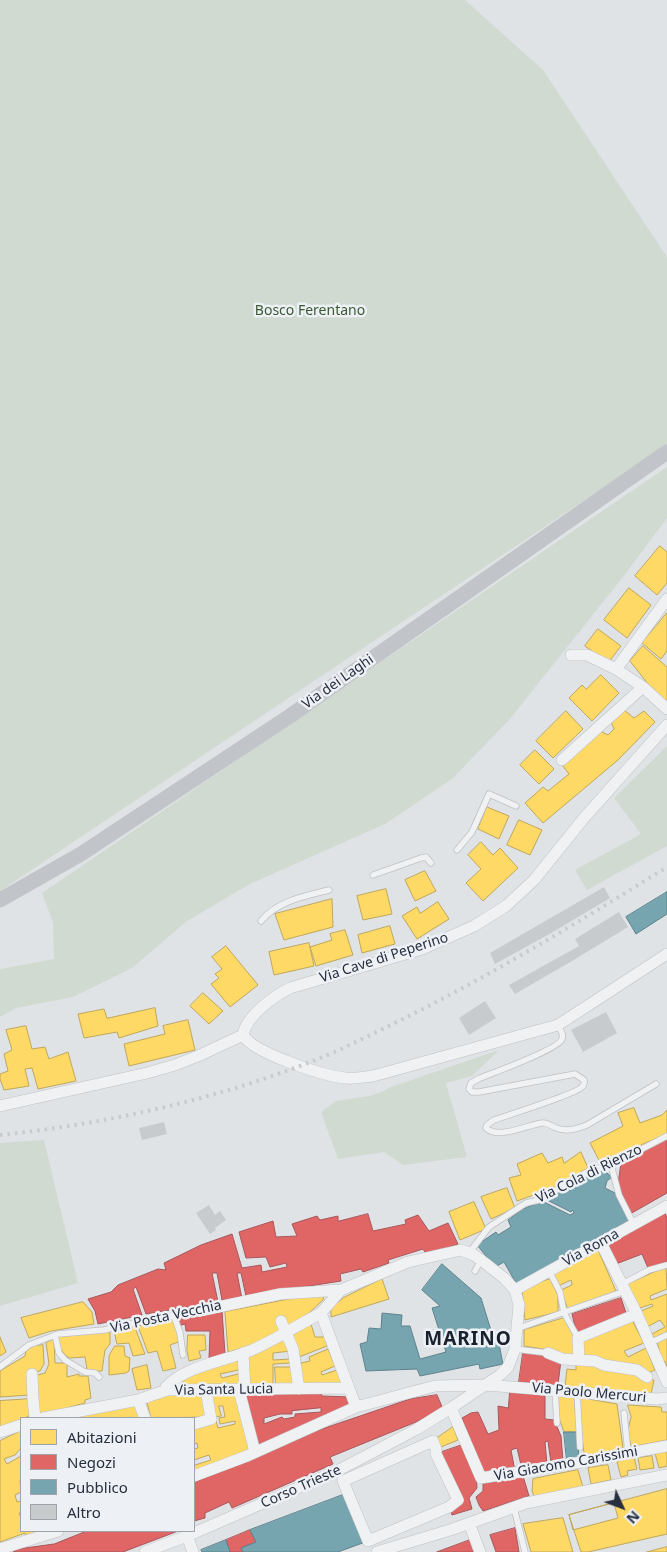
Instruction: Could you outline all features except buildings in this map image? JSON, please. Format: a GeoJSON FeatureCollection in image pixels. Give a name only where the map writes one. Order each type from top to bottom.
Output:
{"type":"FeatureCollection","features":[{"type":"Feature","properties":{"kind":"main road","name":"Via dei Laghi"},"geometry":{"type":"LineString","coordinates":[[0,900],[48,874],[115,833],[290,716],[667,452]]}},
{"type":"Feature","properties":{"kind":"street"},"geometry":{"type":"LineString","coordinates":[[616,669],[667,599]]}},
{"type":"Feature","properties":{"kind":"street"},"geometry":{"type":"LineString","coordinates":[[571,655],[587,655],[616,669],[643,686],[667,709]]}},
{"type":"Feature","properties":{"kind":"street"},"geometry":{"type":"LineString","coordinates":[[562,760],[643,686]]}},
{"type":"Feature","properties":{"kind":"street","name":"Via Cave di Peperino"},"geometry":{"type":"LineString","coordinates":[[243,1035],[251,1019],[272,998],[290,988],[422,949],[469,929],[506,906],[534,880],[584,818],[667,725]]}},
{"type":"Feature","properties":{"kind":"street"},"geometry":{"type":"LineString","coordinates":[[0,1106],[175,1065],[243,1035],[257,1047],[300,1066],[337,1077],[355,1078],[391,1072],[491,1042],[558,1025],[667,954]]}},
{"type":"Feature","properties":{"kind":"street","name":"Via Roma"},"geometry":{"type":"LineString","coordinates":[[515,1290],[634,1224],[666,1209]]}},
{"type":"Feature","properties":{"kind":"street"},"geometry":{"type":"LineString","coordinates":[[601,1243],[624,1287],[666,1379]]}},
{"type":"Feature","properties":{"kind":"street"},"geometry":{"type":"LineString","coordinates":[[167,1390],[166,1387],[171,1382],[196,1368],[252,1350],[284,1326],[321,1313],[341,1290],[408,1262],[465,1252],[478,1266],[504,1278],[515,1290],[519,1305],[515,1349],[508,1368],[507,1378],[511,1387]]}},
{"type":"Feature","properties":{"kind":"street","name":"Via Posta Vecchia"},"geometry":{"type":"LineString","coordinates":[[199,1311],[280,1294],[341,1290]]}},
{"type":"Feature","properties":{"kind":"street"},"geometry":{"type":"LineString","coordinates":[[321,1313],[356,1407]]}},
{"type":"Feature","properties":{"kind":"street"},"geometry":{"type":"LineString","coordinates":[[579,1360],[578,1338],[636,1314]]}},
{"type":"Feature","properties":{"kind":"street"},"geometry":{"type":"LineString","coordinates":[[284,1326],[293,1349],[300,1389]]}},
{"type":"Feature","properties":{"kind":"street"},"geometry":{"type":"LineString","coordinates":[[243,1353],[242,1390],[255,1452]]}},
{"type":"Feature","properties":{"kind":"street"},"geometry":{"type":"LineString","coordinates":[[548,1353],[564,1359],[595,1362],[637,1370],[647,1377]]}},
{"type":"Feature","properties":{"kind":"street","name":"Corso Trieste"},"geometry":{"type":"LineString","coordinates":[[145,1552],[338,1472],[417,1429],[485,1386],[508,1368]]}},
{"type":"Feature","properties":{"kind":"street"},"geometry":{"type":"LineString","coordinates":[[32,1374],[35,1417]]}},
{"type":"Feature","properties":{"kind":"street","name":"Via Paolo Mercuri"},"geometry":{"type":"LineString","coordinates":[[195,1476],[255,1452],[356,1407],[435,1386],[511,1387],[657,1399],[667,1398]]}},
{"type":"Feature","properties":{"kind":"street","name":"Via Santa Lucia"},"geometry":{"type":"LineString","coordinates":[[48,1417],[138,1400],[167,1390],[349,1388]]}},
{"type":"Feature","properties":{"kind":"street"},"geometry":{"type":"LineString","coordinates":[[195,1424],[211,1419],[206,1390]]}},
{"type":"Feature","properties":{"kind":"street"},"geometry":{"type":"LineString","coordinates":[[138,1400],[145,1417]]}},
{"type":"Feature","properties":{"kind":"street","name":"Via Giacomo Carissimi"},"geometry":{"type":"LineString","coordinates":[[451,1408],[481,1478],[667,1446]]}},
{"type":"Feature","properties":{"kind":"street"},"geometry":{"type":"LineString","coordinates":[[0,1432],[20,1425]]}},
{"type":"Feature","properties":{"kind":"street"},"geometry":{"type":"LineString","coordinates":[[433,1442],[436,1454],[458,1500],[449,1507],[368,1541],[343,1481],[433,1442]]}},
{"type":"Feature","properties":{"kind":"street"},"geometry":{"type":"LineString","coordinates":[[377,1552],[526,1503],[667,1475]]}},
{"type":"Feature","properties":{"kind":"street"},"geometry":{"type":"LineString","coordinates":[[469,1523],[480,1552]]}},
{"type":"Feature","properties":{"kind":"street"},"geometry":{"type":"LineString","coordinates":[[0,1549],[40,1533]]}},
{"type":"Feature","properties":{"kind":"street"},"geometry":{"type":"LineString","coordinates":[[187,1536],[193,1552]]}},
{"type":"Feature","properties":{"kind":"lane"},"geometry":{"type":"LineString","coordinates":[[457,850],[472,832],[489,794],[516,806]]}},
{"type":"Feature","properties":{"kind":"lane"},"geometry":{"type":"LineString","coordinates":[[373,875],[421,858],[426,857],[431,863]]}},
{"type":"Feature","properties":{"kind":"lane"},"geometry":{"type":"LineString","coordinates":[[261,921],[281,905],[329,890]]}},
{"type":"Feature","properties":{"kind":"lane"},"geometry":{"type":"LineString","coordinates":[[558,1025],[563,1034],[562,1040],[558,1045],[543,1053],[480,1078],[471,1083],[469,1089],[472,1092],[479,1092],[575,1074],[584,1080],[582,1087],[570,1094],[494,1120],[486,1125],[487,1130],[504,1132],[524,1129],[543,1123],[564,1130],[578,1128],[587,1125],[656,1084]]}},
{"type":"Feature","properties":{"kind":"lane","name":"Via Cola di Rienzo"},"geometry":{"type":"LineString","coordinates":[[465,1252],[489,1227],[526,1203],[539,1200],[589,1171],[611,1165],[667,1136]]}},
{"type":"Feature","properties":{"kind":"lane"},"geometry":{"type":"LineString","coordinates":[[611,1165],[619,1195],[634,1224]]}},
{"type":"Feature","properties":{"kind":"lane"},"geometry":{"type":"LineString","coordinates":[[516,1329],[564,1313],[624,1287],[649,1270],[667,1265]]}},
{"type":"Feature","properties":{"kind":"lane"},"geometry":{"type":"LineString","coordinates":[[549,1271],[560,1292],[564,1313],[578,1338]]}},
{"type":"Feature","properties":{"kind":"lane","name":"Via Posta Vecchia"},"geometry":{"type":"LineString","coordinates":[[0,1367],[29,1345],[55,1336],[104,1330],[199,1311]]}},
{"type":"Feature","properties":{"kind":"lane"},"geometry":{"type":"LineString","coordinates":[[174,1316],[180,1333],[183,1354]]}},
{"type":"Feature","properties":{"kind":"lane"},"geometry":{"type":"LineString","coordinates":[[650,1343],[667,1335]]}},
{"type":"Feature","properties":{"kind":"lane"},"geometry":{"type":"LineString","coordinates":[[55,1336],[59,1353],[65,1360],[85,1372],[95,1373],[99,1377]]}},
{"type":"Feature","properties":{"kind":"lane"},"geometry":{"type":"LineString","coordinates":[[515,1349],[548,1353]]}},
{"type":"Feature","properties":{"kind":"lane"},"geometry":{"type":"LineString","coordinates":[[647,1377],[666,1379]]}},
{"type":"Feature","properties":{"kind":"lane"},"geometry":{"type":"LineString","coordinates":[[555,1390],[557,1423]]}},
{"type":"Feature","properties":{"kind":"lane"},"geometry":{"type":"LineString","coordinates":[[577,1392],[580,1447]]}},
{"type":"Feature","properties":{"kind":"lane"},"geometry":{"type":"LineString","coordinates":[[624,1413],[628,1453]]}},
{"type":"Feature","properties":{"kind":"lane"},"geometry":{"type":"LineString","coordinates":[[514,1508],[526,1552]]}},
{"type":"Feature","properties":{"kind":"green space","name":"Bosco Ferentano"},"geometry":{"type":"Polygon","coordinates":[[[0,0],[465,0],[543,70],[667,257],[667,445],[0,891],[0,0]]]}},
{"type":"Feature","properties":{"kind":"green space"},"geometry":{"type":"Polygon","coordinates":[[[667,467],[667,518],[623,577],[509,720],[452,779],[385,824],[250,884],[187,921],[132,968],[73,997],[16,1008],[0,1017],[0,969],[54,959],[53,923],[42,893],[667,467]]]}},
{"type":"Feature","properties":{"kind":"green space"},"geometry":{"type":"Polygon","coordinates":[[[667,746],[667,846],[587,890],[575,870],[641,834],[614,798],[667,746]]]}},
{"type":"Feature","properties":{"kind":"green space"},"geometry":{"type":"Polygon","coordinates":[[[499,1050],[472,1076],[446,1083],[467,1157],[403,1165],[384,1152],[338,1159],[321,1112],[336,1101],[379,1093],[391,1087],[499,1050]]]}},
{"type":"Feature","properties":{"kind":"green space"},"geometry":{"type":"Polygon","coordinates":[[[44,1140],[78,1283],[0,1306],[0,1143],[44,1140]]]}},
{"type":"Feature","properties":{"kind":"railway"},"geometry":{"type":"LineString","coordinates":[[0,1135],[82,1124],[164,1107],[245,1085],[323,1057],[405,1018],[472,983],[667,867]]}},
{"type":"Feature","properties":{"kind":"district","name":"MARINO"},"geometry":{"type":"Point","coordinates":[468,1340]}}]}
